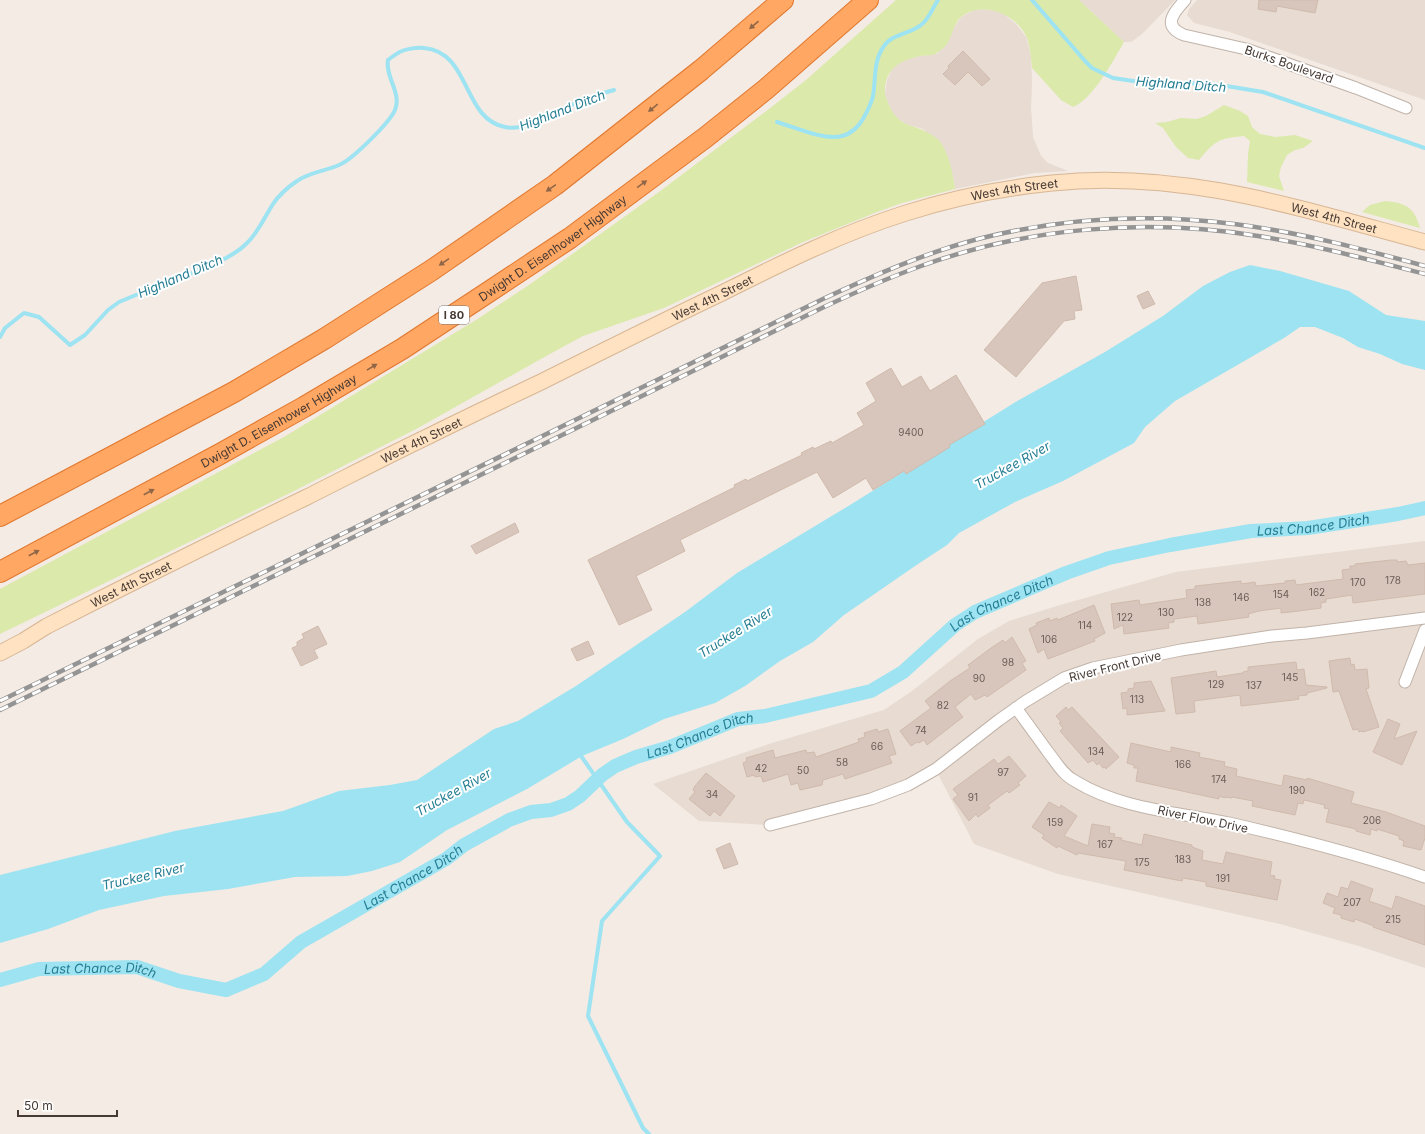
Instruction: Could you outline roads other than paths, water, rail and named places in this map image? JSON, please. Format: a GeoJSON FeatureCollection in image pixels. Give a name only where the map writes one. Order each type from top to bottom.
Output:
{"type":"FeatureCollection","features":[{"type":"Feature","properties":{"kind":"highway"},"geometry":{"type":"LineString","coordinates":[[0,516],[234,392],[324,339],[432,270],[556,185],[701,70],[784,0]]}},
{"type":"Feature","properties":{"kind":"highway","name":"Dwight D. Eisenhower Highway"},"geometry":{"type":"LineString","coordinates":[[0,572],[220,454],[304,407],[402,349],[490,292],[570,238],[706,137],[766,89],[868,0]]}},
{"type":"Feature","properties":{"kind":"main road","name":"West 4th Street"},"geometry":{"type":"LineString","coordinates":[[0,653],[47,626],[190,553],[807,251],[859,230],[942,202],[1054,183],[1136,181],[1220,190],[1266,199],[1425,242]]}},
{"type":"Feature","properties":{"kind":"main road","name":"West 4th Street"},"geometry":{"type":"LineString","coordinates":[[0,644],[47,626]]}},
{"type":"Feature","properties":{"kind":"street","name":"Burks Boulevard"},"geometry":{"type":"LineString","coordinates":[[1185,0],[1173,14],[1171,26],[1175,31],[1184,35],[1246,49],[1356,88],[1406,108]]}},
{"type":"Feature","properties":{"kind":"street","name":"River Front Drive"},"geometry":{"type":"LineString","coordinates":[[770,824],[871,799],[908,785],[936,770],[1016,708],[1064,678],[1093,668],[1181,650],[1272,636],[1425,618]]}},
{"type":"Feature","properties":{"kind":"street"},"geometry":{"type":"LineString","coordinates":[[1405,682],[1425,630]]}},
{"type":"Feature","properties":{"kind":"street","name":"River Flow Drive"},"geometry":{"type":"LineString","coordinates":[[1016,708],[1063,771],[1073,781],[1097,793],[1126,803],[1285,836],[1354,854],[1425,877]]}},
{"type":"Feature","properties":{"kind":"water","name":"Truckee River"},"geometry":{"type":"Polygon","coordinates":[[[1250,265],[1280,271],[1349,291],[1386,315],[1425,321],[1425,370],[1402,364],[1380,354],[1358,347],[1343,338],[1315,327],[1300,327],[1284,338],[1175,401],[1145,427],[1134,443],[1063,481],[1015,502],[959,533],[947,545],[844,615],[813,642],[780,661],[745,686],[715,703],[664,719],[623,739],[582,756],[527,789],[447,830],[400,862],[372,871],[347,876],[295,877],[228,889],[164,896],[99,910],[48,929],[0,943],[0,875],[175,831],[283,811],[339,791],[417,780],[494,729],[518,721],[576,686],[685,612],[737,573],[1019,400],[1105,352],[1163,316],[1203,286],[1230,272],[1250,265]]]}},
{"type":"Feature","properties":{"kind":"waterway","name":"Highland Ditch"},"geometry":{"type":"LineString","coordinates":[[777,122],[827,137],[842,136],[852,132],[861,122],[871,102],[873,96],[876,64],[880,52],[887,42],[896,36],[917,28],[924,23],[938,0]]}},
{"type":"Feature","properties":{"kind":"waterway","name":"Highland Ditch"},"geometry":{"type":"LineString","coordinates":[[1032,0],[1092,68],[1113,78],[1154,84],[1208,83],[1263,92],[1425,148]]}},
{"type":"Feature","properties":{"kind":"waterway","name":"Highland Ditch"},"geometry":{"type":"LineString","coordinates":[[0,337],[5,328],[24,313],[39,317],[70,345],[85,335],[108,310],[119,302],[204,268],[237,252],[254,235],[278,197],[287,189],[302,178],[345,162],[361,149],[392,116],[397,104],[395,91],[389,73],[388,60],[401,52],[421,48],[439,52],[450,61],[459,73],[481,112],[491,121],[505,127],[512,128],[530,124],[584,100],[614,90]]}},
{"type":"Feature","properties":{"kind":"waterway","name":"Last Chance Ditch"},"geometry":{"type":"LineString","coordinates":[[0,980],[39,969],[137,967],[179,981],[226,990],[264,974],[301,942],[446,859],[464,845],[509,820],[531,812],[551,810],[568,804],[580,796],[602,775],[615,766],[636,757],[670,747],[738,719],[765,716],[871,691],[903,672],[955,625],[975,612],[1066,573],[1109,558],[1170,545],[1251,531],[1308,528],[1398,514],[1425,508]]}},
{"type":"Feature","properties":{"kind":"waterway"},"geometry":{"type":"LineString","coordinates":[[579,753],[627,822],[660,856],[602,921],[588,1016],[643,1128],[649,1134]]}},
{"type":"Feature","properties":{"kind":"railway"},"geometry":{"type":"LineString","coordinates":[[0,701],[825,298],[900,265],[958,245],[1009,232],[1073,222],[1138,218],[1170,219],[1258,227],[1354,247],[1425,266]]}},
{"type":"Feature","properties":{"kind":"railway"},"geometry":{"type":"LineString","coordinates":[[0,710],[824,307],[896,275],[962,253],[1003,242],[1088,230],[1131,227],[1173,228],[1258,236],[1342,253],[1425,274]]}}]}
